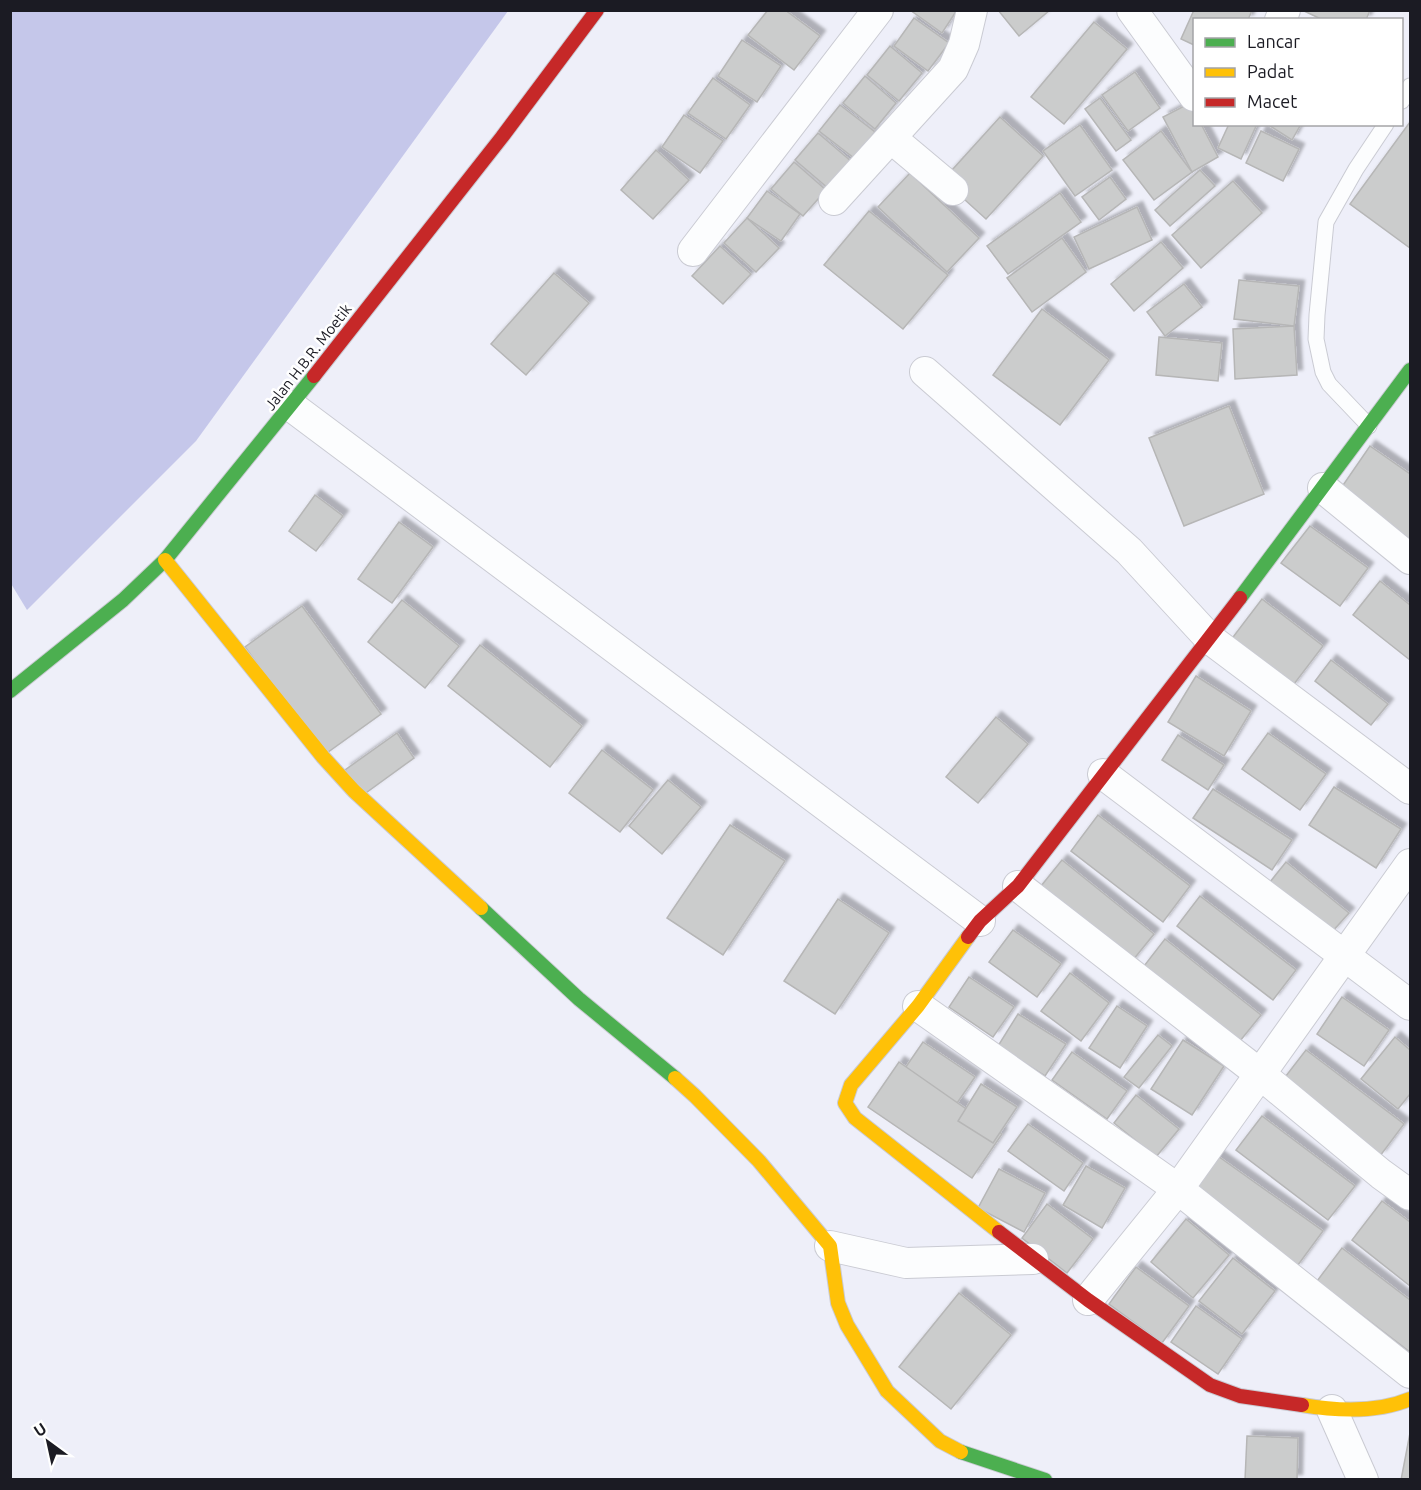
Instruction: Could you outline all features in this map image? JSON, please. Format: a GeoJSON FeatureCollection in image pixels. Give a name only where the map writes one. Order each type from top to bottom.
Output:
{"type":"FeatureCollection","features":[{"type":"Feature","properties":{"kind":"street","name":"Jalan H.B.R. Moetik"},"geometry":{"type":"LineString","coordinates":[[10,691],[123,600],[165,560],[291,406],[502,137],[597,10]]}},
{"type":"Feature","properties":{"kind":"street"},"geometry":{"type":"LineString","coordinates":[[834,200],[953,69],[964,44],[972,10]]}},
{"type":"Feature","properties":{"kind":"street"},"geometry":{"type":"LineString","coordinates":[[1131,10],[1193,95]]}},
{"type":"Feature","properties":{"kind":"street"},"geometry":{"type":"LineString","coordinates":[[693,251],[866,15]]}},
{"type":"Feature","properties":{"kind":"street"},"geometry":{"type":"LineString","coordinates":[[891,138],[953,190]]}},
{"type":"Feature","properties":{"kind":"street"},"geometry":{"type":"LineString","coordinates":[[1410,370],[1210,639],[1018,886],[980,921],[918,1006],[851,1085],[845,1103],[855,1118],[1033,1259],[1210,1385],[1240,1396],[1332,1410],[1393,1406],[1410,1399]]}},
{"type":"Feature","properties":{"kind":"street"},"geometry":{"type":"LineString","coordinates":[[926,372],[1129,551],[1210,639],[1410,789]]}},
{"type":"Feature","properties":{"kind":"street"},"geometry":{"type":"LineString","coordinates":[[291,406],[980,921]]}},
{"type":"Feature","properties":{"kind":"street"},"geometry":{"type":"LineString","coordinates":[[1323,488],[1410,559]]}},
{"type":"Feature","properties":{"kind":"street"},"geometry":{"type":"LineString","coordinates":[[165,560],[323,757],[354,791],[579,999],[695,1095],[759,1161],[830,1246],[838,1304],[847,1325],[887,1391],[940,1442],[960,1452],[1045,1479]]}},
{"type":"Feature","properties":{"kind":"street"},"geometry":{"type":"LineString","coordinates":[[1103,774],[1410,1005]]}},
{"type":"Feature","properties":{"kind":"street"},"geometry":{"type":"LineString","coordinates":[[1088,1300],[1178,1189],[1410,864]]}},
{"type":"Feature","properties":{"kind":"street"},"geometry":{"type":"LineString","coordinates":[[1018,886],[1260,1074],[1381,1174],[1410,1195]]}},
{"type":"Feature","properties":{"kind":"street"},"geometry":{"type":"LineString","coordinates":[[918,1006],[1178,1189],[1410,1373]]}},
{"type":"Feature","properties":{"kind":"street"},"geometry":{"type":"LineString","coordinates":[[830,1246],[906,1263],[1033,1259]]}},
{"type":"Feature","properties":{"kind":"street"},"geometry":{"type":"LineString","coordinates":[[1332,1410],[1363,1479]]}},
{"type":"Feature","properties":{"kind":"lane"},"geometry":{"type":"LineString","coordinates":[[1369,426],[1329,384],[1323,372],[1316,339],[1317,315],[1326,222],[1356,169],[1385,126]]}},
{"type":"Feature","properties":{"kind":"shaded area"},"geometry":{"type":"Polygon","coordinates":[[[10,11],[508,11],[196,441],[27,610],[10,582],[10,11]]]}},
{"type":"Feature","properties":{"kind":"building"},"geometry":{"type":"Polygon","coordinates":[[[768,10],[785,10],[820,36],[794,70],[748,35],[768,10]]]}},
{"type":"Feature","properties":{"kind":"building"},"geometry":{"type":"Polygon","coordinates":[[[910,10],[957,10],[942,33],[910,10]]]}},
{"type":"Feature","properties":{"kind":"building"},"geometry":{"type":"Polygon","coordinates":[[[998,10],[1050,10],[1019,36],[998,10]]]}},
{"type":"Feature","properties":{"kind":"building"},"geometry":{"type":"Polygon","coordinates":[[[1194,10],[1252,10],[1249,18],[1193,18],[1193,45],[1181,39],[1194,10]]]}},
{"type":"Feature","properties":{"kind":"building"},"geometry":{"type":"Polygon","coordinates":[[[1302,10],[1370,10],[1367,18],[1319,18],[1302,10]]]}},
{"type":"Feature","properties":{"kind":"building"},"geometry":{"type":"Polygon","coordinates":[[[914,18],[949,43],[928,71],[894,46],[914,18]]]}},
{"type":"Feature","properties":{"kind":"building"},"geometry":{"type":"Polygon","coordinates":[[[1094,22],[1127,49],[1064,124],[1031,97],[1094,22]]]}},
{"type":"Feature","properties":{"kind":"building"},"geometry":{"type":"Polygon","coordinates":[[[742,40],[781,66],[757,102],[718,76],[742,40]]]}},
{"type":"Feature","properties":{"kind":"building"},"geometry":{"type":"Polygon","coordinates":[[[890,46],[922,73],[899,101],[867,75],[890,46]]]}},
{"type":"Feature","properties":{"kind":"building"},"geometry":{"type":"Polygon","coordinates":[[[1135,72],[1160,108],[1128,131],[1102,95],[1135,72]]]}},
{"type":"Feature","properties":{"kind":"building"},"geometry":{"type":"Polygon","coordinates":[[[865,76],[896,103],[875,129],[843,103],[865,76]]]}},
{"type":"Feature","properties":{"kind":"building"},"geometry":{"type":"Polygon","coordinates":[[[713,78],[750,105],[726,139],[688,113],[713,78]]]}},
{"type":"Feature","properties":{"kind":"building"},"geometry":{"type":"Polygon","coordinates":[[[1100,98],[1131,140],[1116,151],[1085,109],[1100,98]]]}},
{"type":"Feature","properties":{"kind":"building"},"geometry":{"type":"Polygon","coordinates":[[[1190,103],[1193,110],[1193,126],[1202,126],[1218,157],[1192,172],[1163,117],[1190,103]]]}},
{"type":"Feature","properties":{"kind":"building"},"geometry":{"type":"Polygon","coordinates":[[[840,105],[875,132],[854,158],[819,131],[840,105]]]}},
{"type":"Feature","properties":{"kind":"building"},"geometry":{"type":"Polygon","coordinates":[[[684,115],[723,141],[700,173],[662,147],[684,115]]]}},
{"type":"Feature","properties":{"kind":"building"},"geometry":{"type":"Polygon","coordinates":[[[1000,117],[1043,156],[986,219],[943,180],[1000,117]]]}},
{"type":"Feature","properties":{"kind":"building"},"geometry":{"type":"Polygon","coordinates":[[[1410,122],[1410,248],[1350,204],[1410,122]]]}},
{"type":"Feature","properties":{"kind":"building"},"geometry":{"type":"Polygon","coordinates":[[[1080,125],[1112,170],[1075,196],[1043,151],[1080,125]]]}},
{"type":"Feature","properties":{"kind":"building"},"geometry":{"type":"Polygon","coordinates":[[[1228,126],[1256,126],[1241,159],[1218,148],[1228,126]]]}},
{"type":"Feature","properties":{"kind":"building"},"geometry":{"type":"Polygon","coordinates":[[[1270,126],[1300,126],[1292,140],[1270,126]]]}},
{"type":"Feature","properties":{"kind":"building"},"geometry":{"type":"Polygon","coordinates":[[[1161,131],[1192,172],[1154,200],[1123,160],[1161,131]]]}},
{"type":"Feature","properties":{"kind":"building"},"geometry":{"type":"Polygon","coordinates":[[[1261,131],[1299,149],[1283,181],[1246,163],[1261,131]]]}},
{"type":"Feature","properties":{"kind":"building"},"geometry":{"type":"Polygon","coordinates":[[[818,133],[852,162],[829,189],[795,160],[818,133]]]}},
{"type":"Feature","properties":{"kind":"building"},"geometry":{"type":"Polygon","coordinates":[[[656,150],[689,180],[653,219],[621,190],[656,150]]]}},
{"type":"Feature","properties":{"kind":"building"},"geometry":{"type":"Polygon","coordinates":[[[794,162],[826,190],[803,216],[771,189],[794,162]]]}},
{"type":"Feature","properties":{"kind":"building"},"geometry":{"type":"Polygon","coordinates":[[[1200,170],[1215,186],[1170,226],[1155,210],[1200,170]]]}},
{"type":"Feature","properties":{"kind":"building"},"geometry":{"type":"Polygon","coordinates":[[[910,173],[979,238],[947,272],[878,207],[910,173]]]}},
{"type":"Feature","properties":{"kind":"building"},"geometry":{"type":"Polygon","coordinates":[[[1110,177],[1126,199],[1099,220],[1082,197],[1110,177]]]}},
{"type":"Feature","properties":{"kind":"building"},"geometry":{"type":"Polygon","coordinates":[[[1233,181],[1262,213],[1201,268],[1172,235],[1233,181]]]}},
{"type":"Feature","properties":{"kind":"building"},"geometry":{"type":"Polygon","coordinates":[[[767,191],[800,214],[781,241],[747,218],[767,191]]]}},
{"type":"Feature","properties":{"kind":"building"},"geometry":{"type":"Polygon","coordinates":[[[1060,193],[1081,222],[1008,274],[987,246],[1060,193]]]}},
{"type":"Feature","properties":{"kind":"building"},"geometry":{"type":"Polygon","coordinates":[[[1137,207],[1152,240],[1089,269],[1074,237],[1137,207]]]}},
{"type":"Feature","properties":{"kind":"building"},"geometry":{"type":"Polygon","coordinates":[[[869,211],[948,275],[903,329],[824,265],[869,211]]]}},
{"type":"Feature","properties":{"kind":"building"},"geometry":{"type":"Polygon","coordinates":[[[747,218],[779,248],[756,272],[724,243],[747,218]]]}},
{"type":"Feature","properties":{"kind":"building"},"geometry":{"type":"Polygon","coordinates":[[[1062,238],[1086,272],[1032,312],[1007,278],[1062,238]]]}},
{"type":"Feature","properties":{"kind":"building"},"geometry":{"type":"Polygon","coordinates":[[[1161,242],[1183,268],[1134,311],[1111,284],[1161,242]]]}},
{"type":"Feature","properties":{"kind":"building"},"geometry":{"type":"Polygon","coordinates":[[[720,246],[751,274],[723,304],[692,276],[720,246]]]}},
{"type":"Feature","properties":{"kind":"building"},"geometry":{"type":"Polygon","coordinates":[[[554,273],[589,303],[526,375],[491,344],[554,273]]]}},
{"type":"Feature","properties":{"kind":"building"},"geometry":{"type":"Polygon","coordinates":[[[1239,280],[1299,286],[1294,326],[1234,319],[1239,280]]]}},
{"type":"Feature","properties":{"kind":"building"},"geometry":{"type":"Polygon","coordinates":[[[1184,284],[1202,307],[1165,336],[1147,312],[1184,284]]]}},
{"type":"Feature","properties":{"kind":"building"},"geometry":{"type":"Polygon","coordinates":[[[1042,309],[1109,360],[1060,425],[993,375],[1042,309]]]}},
{"type":"Feature","properties":{"kind":"building"},"geometry":{"type":"Polygon","coordinates":[[[1294,326],[1297,375],[1235,379],[1233,329],[1294,326]]]}},
{"type":"Feature","properties":{"kind":"building"},"geometry":{"type":"Polygon","coordinates":[[[1159,337],[1222,343],[1218,381],[1156,375],[1159,337]]]}},
{"type":"Feature","properties":{"kind":"building"},"geometry":{"type":"Polygon","coordinates":[[[1229,406],[1264,494],[1184,526],[1149,438],[1229,406]]]}},
{"type":"Feature","properties":{"kind":"building"},"geometry":{"type":"Polygon","coordinates":[[[1370,446],[1410,474],[1410,539],[1339,491],[1370,446]]]}},
{"type":"Feature","properties":{"kind":"building"},"geometry":{"type":"Polygon","coordinates":[[[315,495],[343,516],[316,551],[289,531],[315,495]]]}},
{"type":"Feature","properties":{"kind":"building"},"geometry":{"type":"Polygon","coordinates":[[[399,522],[433,547],[392,603],[358,579],[399,522]]]}},
{"type":"Feature","properties":{"kind":"building"},"geometry":{"type":"Polygon","coordinates":[[[1310,526],[1368,568],[1340,606],[1281,563],[1310,526]]]}},
{"type":"Feature","properties":{"kind":"building"},"geometry":{"type":"Polygon","coordinates":[[[1380,581],[1410,605],[1410,660],[1353,615],[1380,581]]]}},
{"type":"Feature","properties":{"kind":"building"},"geometry":{"type":"Polygon","coordinates":[[[1262,599],[1323,646],[1291,688],[1230,641],[1262,599]]]}},
{"type":"Feature","properties":{"kind":"building"},"geometry":{"type":"Polygon","coordinates":[[[402,600],[459,646],[425,688],[368,642],[402,600]]]}},
{"type":"Feature","properties":{"kind":"building"},"geometry":{"type":"Polygon","coordinates":[[[302,606],[381,714],[324,755],[245,647],[302,606]]]}},
{"type":"Feature","properties":{"kind":"building"},"geometry":{"type":"Polygon","coordinates":[[[480,645],[582,726],[550,767],[448,686],[480,645]]]}},
{"type":"Feature","properties":{"kind":"building"},"geometry":{"type":"Polygon","coordinates":[[[1331,660],[1388,704],[1371,725],[1315,681],[1331,660]]]}},
{"type":"Feature","properties":{"kind":"building"},"geometry":{"type":"Polygon","coordinates":[[[1196,676],[1251,711],[1224,756],[1168,722],[1196,676]]]}},
{"type":"Feature","properties":{"kind":"building"},"geometry":{"type":"Polygon","coordinates":[[[996,717],[1028,744],[978,803],[946,777],[996,717]]]}},
{"type":"Feature","properties":{"kind":"building"},"geometry":{"type":"Polygon","coordinates":[[[397,733],[414,758],[363,795],[345,770],[397,733]]]}},
{"type":"Feature","properties":{"kind":"building"},"geometry":{"type":"Polygon","coordinates":[[[1268,733],[1326,774],[1300,810],[1242,769],[1268,733]]]}},
{"type":"Feature","properties":{"kind":"building"},"geometry":{"type":"Polygon","coordinates":[[[1178,735],[1224,765],[1208,790],[1162,760],[1178,735]]]}},
{"type":"Feature","properties":{"kind":"building"},"geometry":{"type":"Polygon","coordinates":[[[602,750],[653,790],[620,832],[569,793],[602,750]]]}},
{"type":"Feature","properties":{"kind":"building"},"geometry":{"type":"Polygon","coordinates":[[[668,780],[701,807],[662,854],[629,826],[668,780]]]}},
{"type":"Feature","properties":{"kind":"building"},"geometry":{"type":"Polygon","coordinates":[[[1334,787],[1401,829],[1376,868],[1309,825],[1334,787]]]}},
{"type":"Feature","properties":{"kind":"building"},"geometry":{"type":"Polygon","coordinates":[[[1213,789],[1292,840],[1272,870],[1193,818],[1213,789]]]}},
{"type":"Feature","properties":{"kind":"building"},"geometry":{"type":"Polygon","coordinates":[[[1098,815],[1190,886],[1163,922],[1071,851],[1098,815]]]}},
{"type":"Feature","properties":{"kind":"building"},"geometry":{"type":"Polygon","coordinates":[[[730,825],[785,861],[723,955],[667,918],[730,825]]]}},
{"type":"Feature","properties":{"kind":"building"},"geometry":{"type":"Polygon","coordinates":[[[1062,860],[1154,934],[1129,965],[1037,891],[1062,860]]]}},
{"type":"Feature","properties":{"kind":"building"},"geometry":{"type":"Polygon","coordinates":[[[1286,862],[1349,913],[1331,933],[1270,882],[1286,862]]]}},
{"type":"Feature","properties":{"kind":"building"},"geometry":{"type":"Polygon","coordinates":[[[1200,896],[1296,970],[1273,1000],[1177,926],[1200,896]]]}},
{"type":"Feature","properties":{"kind":"building"},"geometry":{"type":"Polygon","coordinates":[[[838,899],[889,933],[835,1014],[784,981],[838,899]]]}},
{"type":"Feature","properties":{"kind":"building"},"geometry":{"type":"Polygon","coordinates":[[[1013,930],[1061,964],[1037,997],[989,962],[1013,930]]]}},
{"type":"Feature","properties":{"kind":"building"},"geometry":{"type":"Polygon","coordinates":[[[1165,939],[1261,1015],[1240,1041],[1144,966],[1165,939]]]}},
{"type":"Feature","properties":{"kind":"building"},"geometry":{"type":"Polygon","coordinates":[[[1070,973],[1109,1003],[1081,1041],[1041,1011],[1070,973]]]}},
{"type":"Feature","properties":{"kind":"building"},"geometry":{"type":"Polygon","coordinates":[[[969,977],[1014,1007],[993,1037],[949,1007],[969,977]]]}},
{"type":"Feature","properties":{"kind":"building"},"geometry":{"type":"Polygon","coordinates":[[[1342,997],[1389,1030],[1364,1066],[1317,1034],[1342,997]]]}},
{"type":"Feature","properties":{"kind":"building"},"geometry":{"type":"Polygon","coordinates":[[[1117,1006],[1147,1026],[1120,1068],[1089,1048],[1117,1006]]]}},
{"type":"Feature","properties":{"kind":"building"},"geometry":{"type":"Polygon","coordinates":[[[1018,1014],[1066,1044],[1045,1076],[998,1046],[1018,1014]]]}},
{"type":"Feature","properties":{"kind":"building"},"geometry":{"type":"Polygon","coordinates":[[[1158,1035],[1172,1046],[1139,1088],[1124,1077],[1158,1035]]]}},
{"type":"Feature","properties":{"kind":"building"},"geometry":{"type":"Polygon","coordinates":[[[1395,1037],[1410,1050],[1410,1094],[1398,1109],[1361,1079],[1395,1037]]]}},
{"type":"Feature","properties":{"kind":"building"},"geometry":{"type":"Polygon","coordinates":[[[1183,1040],[1224,1066],[1192,1115],[1151,1089],[1183,1040]]]}},
{"type":"Feature","properties":{"kind":"building"},"geometry":{"type":"Polygon","coordinates":[[[923,1042],[975,1077],[953,1109],[901,1074],[923,1042]]]}},
{"type":"Feature","properties":{"kind":"building"},"geometry":{"type":"Polygon","coordinates":[[[1306,1050],[1404,1124],[1380,1156],[1282,1081],[1306,1050]]]}},
{"type":"Feature","properties":{"kind":"building"},"geometry":{"type":"Polygon","coordinates":[[[1072,1052],[1127,1091],[1107,1119],[1052,1080],[1072,1052]]]}},
{"type":"Feature","properties":{"kind":"building"},"geometry":{"type":"Polygon","coordinates":[[[899,1062],[1002,1134],[972,1178],[868,1107],[899,1062]]]}},
{"type":"Feature","properties":{"kind":"building"},"geometry":{"type":"Polygon","coordinates":[[[981,1084],[1017,1107],[993,1143],[958,1121],[981,1084]]]}},
{"type":"Feature","properties":{"kind":"building"},"geometry":{"type":"Polygon","coordinates":[[[1136,1095],[1179,1129],[1156,1157],[1114,1123],[1136,1095]]]}},
{"type":"Feature","properties":{"kind":"building"},"geometry":{"type":"Polygon","coordinates":[[[1262,1116],[1355,1186],[1328,1220],[1236,1150],[1262,1116]]]}},
{"type":"Feature","properties":{"kind":"building"},"geometry":{"type":"Polygon","coordinates":[[[1028,1124],[1083,1163],[1064,1191],[1008,1151],[1028,1124]]]}},
{"type":"Feature","properties":{"kind":"building"},"geometry":{"type":"Polygon","coordinates":[[[1215,1154],[1323,1231],[1295,1269],[1188,1191],[1215,1154]]]}},
{"type":"Feature","properties":{"kind":"building"},"geometry":{"type":"Polygon","coordinates":[[[1086,1166],[1125,1188],[1102,1228],[1063,1205],[1086,1166]]]}},
{"type":"Feature","properties":{"kind":"building"},"geometry":{"type":"Polygon","coordinates":[[[999,1169],[1045,1193],[1024,1232],[978,1208],[999,1169]]]}},
{"type":"Feature","properties":{"kind":"building"},"geometry":{"type":"Polygon","coordinates":[[[1382,1201],[1410,1222],[1410,1286],[1352,1240],[1382,1201]]]}},
{"type":"Feature","properties":{"kind":"building"},"geometry":{"type":"Polygon","coordinates":[[[1047,1204],[1093,1239],[1067,1273],[1022,1238],[1047,1204]]]}},
{"type":"Feature","properties":{"kind":"building"},"geometry":{"type":"Polygon","coordinates":[[[1186,1219],[1229,1255],[1193,1298],[1151,1262],[1186,1219]]]}},
{"type":"Feature","properties":{"kind":"building"},"geometry":{"type":"Polygon","coordinates":[[[1342,1248],[1410,1300],[1410,1352],[1317,1281],[1342,1248]]]}},
{"type":"Feature","properties":{"kind":"building"},"geometry":{"type":"Polygon","coordinates":[[[1233,1258],[1275,1291],[1242,1334],[1199,1301],[1233,1258]]]}},
{"type":"Feature","properties":{"kind":"building"},"geometry":{"type":"Polygon","coordinates":[[[1136,1267],[1189,1306],[1162,1343],[1109,1304],[1136,1267]]]}},
{"type":"Feature","properties":{"kind":"building"},"geometry":{"type":"Polygon","coordinates":[[[959,1293],[1011,1335],[951,1409],[899,1367],[959,1293]]]}},
{"type":"Feature","properties":{"kind":"building"},"geometry":{"type":"Polygon","coordinates":[[[1196,1306],[1242,1339],[1218,1374],[1171,1342],[1196,1306]]]}},
{"type":"Feature","properties":{"kind":"building"},"geometry":{"type":"Polygon","coordinates":[[[1410,1433],[1410,1480],[1401,1480],[1410,1433]]]}},
{"type":"Feature","properties":{"kind":"building"},"geometry":{"type":"Polygon","coordinates":[[[1247,1436],[1298,1438],[1297,1480],[1245,1480],[1247,1436]]]}},
{"type":"Feature","properties":{"kind":"traffic: fast"},"geometry":{"type":"LineString","coordinates":[[1240,598],[1410,370]]}},
{"type":"Feature","properties":{"kind":"traffic: fast"},"geometry":{"type":"LineString","coordinates":[[10,691],[123,600],[165,560],[314,376]]}},
{"type":"Feature","properties":{"kind":"traffic: fast"},"geometry":{"type":"LineString","coordinates":[[481,908],[579,999],[675,1078]]}},
{"type":"Feature","properties":{"kind":"traffic: fast"},"geometry":{"type":"LineString","coordinates":[[961,1452],[1045,1480]]}},
{"type":"Feature","properties":{"kind":"traffic: slow"},"geometry":{"type":"LineString","coordinates":[[165,560],[323,757],[354,791],[481,908]]}},
{"type":"Feature","properties":{"kind":"traffic: slow"},"geometry":{"type":"LineString","coordinates":[[968,937],[918,1006],[851,1085],[845,1103],[855,1118],[999,1232]]}},
{"type":"Feature","properties":{"kind":"traffic: slow"},"geometry":{"type":"LineString","coordinates":[[675,1078],[759,1161],[830,1246],[838,1303],[847,1325],[887,1391],[940,1441],[961,1452]]}},
{"type":"Feature","properties":{"kind":"traffic: slow"},"geometry":{"type":"LineString","coordinates":[[1302,1405],[1357,1410],[1384,1407],[1410,1399]]}},
{"type":"Feature","properties":{"kind":"traffic: jam"},"geometry":{"type":"LineString","coordinates":[[314,376],[502,137],[597,10]]}},
{"type":"Feature","properties":{"kind":"traffic: jam"},"geometry":{"type":"LineString","coordinates":[[968,937],[980,921],[1018,886],[1240,598]]}},
{"type":"Feature","properties":{"kind":"traffic: jam"},"geometry":{"type":"LineString","coordinates":[[999,1232],[1088,1300],[1210,1385],[1240,1396],[1302,1405]]}}]}
